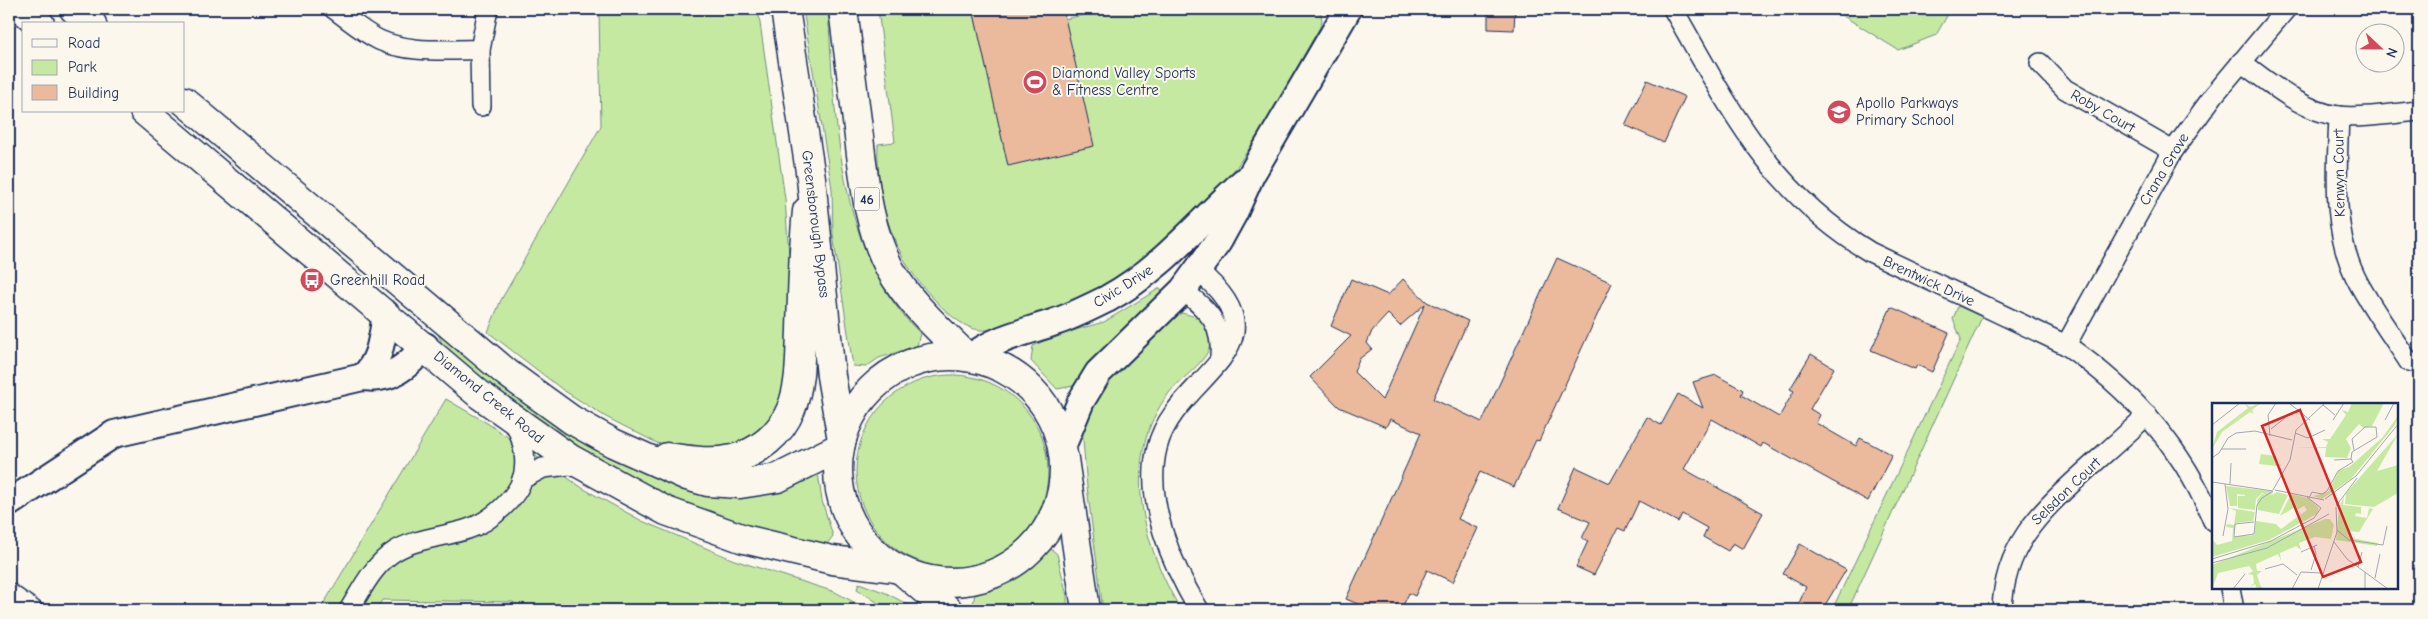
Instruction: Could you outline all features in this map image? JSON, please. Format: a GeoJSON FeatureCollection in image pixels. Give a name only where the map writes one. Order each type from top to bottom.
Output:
{"type":"FeatureCollection","features":[{"type":"Feature","properties":{"kind":"main road"},"geometry":{"type":"LineString","coordinates":[[22,9],[38,22]]}},
{"type":"Feature","properties":{"kind":"main road"},"geometry":{"type":"LineString","coordinates":[[49,22],[60,9]]}},
{"type":"Feature","properties":{"kind":"main road"},"geometry":{"type":"LineString","coordinates":[[74,9],[90,22]]}},
{"type":"Feature","properties":{"kind":"main road","name":"Greensborough Bypass"},"geometry":{"type":"LineString","coordinates":[[785,9],[811,178],[841,443]]}},
{"type":"Feature","properties":{"kind":"main road","name":"46"},"geometry":{"type":"LineString","coordinates":[[844,9],[864,182],[875,231],[890,268],[903,288],[937,328],[969,357]]}},
{"type":"Feature","properties":{"kind":"main road","name":"Diamond Creek Road"},"geometry":{"type":"LineString","coordinates":[[185,102],[507,373],[558,411],[638,455],[662,467],[708,482],[740,484],[778,478],[841,443]]}},
{"type":"Feature","properties":{"kind":"main road","name":"Diamond Creek Road"},"geometry":{"type":"LineString","coordinates":[[145,112],[480,394],[578,464],[666,510],[744,540],[832,560],[900,571]]}},
{"type":"Feature","properties":{"kind":"main road"},"geometry":{"type":"LineString","coordinates":[[638,455],[709,462],[731,459],[746,455],[762,445],[775,434],[787,417],[794,400],[800,363],[804,255],[811,178]]}},
{"type":"Feature","properties":{"kind":"main road"},"geometry":{"type":"LineString","coordinates":[[425,346],[431,336],[434,312]]}},
{"type":"Feature","properties":{"kind":"main road","name":"46"},"geometry":{"type":"LineString","coordinates":[[948,610],[865,543],[845,509],[839,484],[841,443],[853,413],[862,399],[886,376],[916,361],[932,357],[969,357],[1005,369],[1030,388],[1049,412],[1063,453],[1086,610]]}},
{"type":"Feature","properties":{"kind":"main road","name":"46"},"geometry":{"type":"LineString","coordinates":[[900,571],[930,581],[968,581],[986,577],[1020,559],[1034,546],[1054,514],[1061,496],[1063,453]]}},
{"type":"Feature","properties":{"kind":"street"},"geometry":{"type":"LineString","coordinates":[[334,9],[367,33],[393,45],[421,49],[480,50]]}},
{"type":"Feature","properties":{"kind":"street"},"geometry":{"type":"LineString","coordinates":[[481,106],[480,50],[488,9]]}},
{"type":"Feature","properties":{"kind":"street","name":"Civic Drive"},"geometry":{"type":"LineString","coordinates":[[1063,453],[1081,401],[1098,373],[1191,280],[1234,213],[1251,175],[1348,9]]}},
{"type":"Feature","properties":{"kind":"street","name":"Brentwick Drive"},"geometry":{"type":"LineString","coordinates":[[1673,9],[1762,158],[1820,218],[1843,236],[1900,268],[2066,345],[2091,362],[2147,415],[2180,457],[2200,490],[2212,519]]}},
{"type":"Feature","properties":{"kind":"street","name":"Crana Grove"},"geometry":{"type":"LineString","coordinates":[[2066,345],[2173,151],[2214,95],[2286,9]]}},
{"type":"Feature","properties":{"kind":"street"},"geometry":{"type":"LineString","coordinates":[[2241,62],[2273,86],[2301,103],[2339,116],[2419,111]]}},
{"type":"Feature","properties":{"kind":"street","name":"Roby Court"},"geometry":{"type":"LineString","coordinates":[[2040,63],[2065,89],[2173,151]]}},
{"type":"Feature","properties":{"kind":"street","name":"Kenwyn Court"},"geometry":{"type":"LineString","coordinates":[[2339,116],[2336,191],[2340,225],[2348,254],[2358,283],[2409,362]]}},
{"type":"Feature","properties":{"kind":"street","name":"Civic Drive"},"geometry":{"type":"LineString","coordinates":[[969,357],[1008,335],[1056,322],[1101,302],[1166,258],[1218,204],[1251,175]]}},
{"type":"Feature","properties":{"kind":"street"},"geometry":{"type":"LineString","coordinates":[[1166,258],[1191,280],[1204,308],[1215,323],[1221,338],[1220,360],[1172,415],[1160,437],[1155,459],[1155,486],[1161,521],[1178,571],[1199,610]]}},
{"type":"Feature","properties":{"kind":"street"},"geometry":{"type":"LineString","coordinates":[[363,377],[371,370],[378,355],[386,314]]}},
{"type":"Feature","properties":{"kind":"street"},"geometry":{"type":"LineString","coordinates":[[9,503],[114,434],[363,377],[383,377],[397,373],[412,362],[425,346]]}},
{"type":"Feature","properties":{"kind":"street","name":"Selsdon Court"},"geometry":{"type":"LineString","coordinates":[[2002,610],[2002,590],[2008,568],[2025,532],[2055,499],[2147,415]]}},
{"type":"Feature","properties":{"kind":"street"},"geometry":{"type":"LineString","coordinates":[[349,610],[373,572],[383,560],[410,544],[481,524],[503,507],[522,478],[524,453],[514,420]]}},
{"type":"Feature","properties":{"kind":"street"},"geometry":{"type":"LineString","coordinates":[[522,478],[542,468],[578,464]]}},
{"type":"Feature","properties":{"kind":"street"},"geometry":{"type":"LineString","coordinates":[[2230,589],[2234,610]]}},
{"type":"Feature","properties":{"kind":"street"},"geometry":{"type":"LineString","coordinates":[[9,593],[33,610]]}},
{"type":"Feature","properties":{"kind":"green space"},"geometry":{"type":"Polygon","coordinates":[[[599,9],[758,9],[785,199],[794,328],[779,413],[740,448],[673,449],[657,443],[606,417],[563,390],[488,332],[501,300],[601,126],[599,9]]]}},
{"type":"Feature","properties":{"kind":"green space"},"geometry":{"type":"Polygon","coordinates":[[[803,9],[828,9],[838,138],[856,224],[872,265],[893,301],[920,333],[917,346],[879,358],[866,367],[853,366],[833,234],[832,189],[803,9]]]}},
{"type":"Feature","properties":{"kind":"green space"},"geometry":{"type":"Polygon","coordinates":[[[878,9],[973,9],[1008,165],[1093,146],[1065,19],[1110,9],[1320,9],[1322,20],[1320,27],[1250,148],[1209,202],[1175,235],[1136,266],[1076,301],[1007,326],[983,330],[961,323],[934,299],[908,266],[890,228],[880,187],[878,144],[895,142],[878,9]]]}},
{"type":"Feature","properties":{"kind":"green space"},"geometry":{"type":"Polygon","coordinates":[[[1832,9],[1951,9],[1936,35],[1898,50],[1832,9]]]}},
{"type":"Feature","properties":{"kind":"green space"},"geometry":{"type":"Polygon","coordinates":[[[1160,288],[1164,293],[1096,355],[1073,386],[1057,389],[1031,361],[1033,346],[1057,335],[1104,322],[1160,288]]]}},
{"type":"Feature","properties":{"kind":"green space"},"geometry":{"type":"Polygon","coordinates":[[[1958,306],[1982,317],[1848,610],[1832,610],[1961,339],[1953,319],[1958,306]]]}},
{"type":"Feature","properties":{"kind":"green space"},"geometry":{"type":"Polygon","coordinates":[[[1181,313],[1199,319],[1207,327],[1211,338],[1210,345],[1199,364],[1169,393],[1154,418],[1144,445],[1141,473],[1142,502],[1147,530],[1167,585],[1181,610],[1103,610],[1087,487],[1082,428],[1101,386],[1172,316],[1181,313]]]}},
{"type":"Feature","properties":{"kind":"green space"},"geometry":{"type":"Polygon","coordinates":[[[436,329],[634,464],[818,473],[822,501],[833,536],[826,545],[783,538],[676,501],[545,429],[444,348],[436,329]]]}},
{"type":"Feature","properties":{"kind":"green space"},"geometry":{"type":"Polygon","coordinates":[[[961,375],[989,382],[1006,391],[1020,403],[1032,417],[1041,434],[1047,452],[1047,490],[1041,508],[1032,525],[1020,539],[1006,551],[989,560],[971,566],[943,567],[915,560],[898,551],[872,525],[863,508],[857,490],[856,462],[863,434],[872,417],[898,391],[915,382],[933,376],[961,375]]]}},
{"type":"Feature","properties":{"kind":"green space"},"geometry":{"type":"Polygon","coordinates":[[[446,399],[487,423],[584,489],[642,521],[734,560],[835,592],[869,610],[509,610],[514,602],[382,600],[376,610],[320,610],[446,399]]]}},
{"type":"Feature","properties":{"kind":"green space"},"geometry":{"type":"Polygon","coordinates":[[[1051,549],[1057,554],[1067,596],[1067,610],[972,610],[975,593],[990,590],[1021,574],[1051,549]]]}},
{"type":"Feature","properties":{"kind":"green space"},"geometry":{"type":"Polygon","coordinates":[[[859,583],[886,593],[918,610],[889,610],[857,589],[859,583]]]}},
{"type":"Feature","properties":{"kind":"building","name":"Diamond Valley Sports & Fitness Centre"},"geometry":{"type":"Polygon","coordinates":[[[973,9],[1063,9],[1094,146],[1008,166],[973,9]]]}},
{"type":"Feature","properties":{"kind":"building"},"geometry":{"type":"Polygon","coordinates":[[[1488,9],[1515,9],[1514,30],[1488,29],[1488,9]]]}},
{"type":"Feature","properties":{"kind":"building"},"geometry":{"type":"Polygon","coordinates":[[[1647,80],[1685,97],[1664,143],[1625,125],[1647,80]]]}},
{"type":"Feature","properties":{"kind":"building"},"geometry":{"type":"Polygon","coordinates":[[[1557,258],[1612,283],[1539,441],[1536,440],[1514,487],[1480,472],[1458,519],[1478,528],[1453,582],[1427,570],[1415,596],[1409,593],[1401,610],[1372,610],[1346,599],[1421,433],[1390,419],[1386,427],[1339,407],[1310,377],[1351,336],[1331,326],[1351,279],[1388,295],[1403,279],[1427,302],[1468,321],[1433,399],[1482,422],[1557,258]],[[1425,304],[1400,326],[1388,314],[1372,331],[1367,343],[1372,349],[1359,359],[1354,372],[1382,400],[1425,304]]]}},
{"type":"Feature","properties":{"kind":"building"},"geometry":{"type":"Polygon","coordinates":[[[1891,307],[1949,333],[1932,372],[1917,365],[1915,369],[1871,350],[1891,307]]]}},
{"type":"Feature","properties":{"kind":"building"},"geometry":{"type":"Polygon","coordinates":[[[1811,354],[1834,368],[1810,409],[1820,415],[1816,423],[1856,446],[1860,438],[1892,455],[1868,501],[1763,443],[1761,447],[1712,419],[1684,469],[1763,513],[1743,549],[1733,543],[1728,551],[1703,537],[1707,528],[1682,514],[1678,522],[1639,501],[1625,531],[1618,528],[1594,575],[1576,567],[1588,541],[1582,538],[1590,522],[1558,508],[1576,467],[1610,483],[1647,417],[1661,425],[1678,394],[1703,408],[1693,382],[1716,375],[1743,390],[1741,395],[1779,417],[1794,391],[1790,389],[1811,354]]]}},
{"type":"Feature","properties":{"kind":"building"},"geometry":{"type":"Polygon","coordinates":[[[1800,544],[1846,570],[1822,610],[1796,610],[1806,587],[1783,574],[1800,544]]]}},
{"type":"Feature","properties":{"kind":"place","name":"Diamond Valley Sports & Fitness Centre"},"geometry":{"type":"Point","coordinates":[1035,82]}},
{"type":"Feature","properties":{"kind":"place","name":"Apollo Parkways Primary School"},"geometry":{"type":"Point","coordinates":[1839,112]}},
{"type":"Feature","properties":{"kind":"place","name":"Greenhill Road"},"geometry":{"type":"Point","coordinates":[312,280]}}]}
